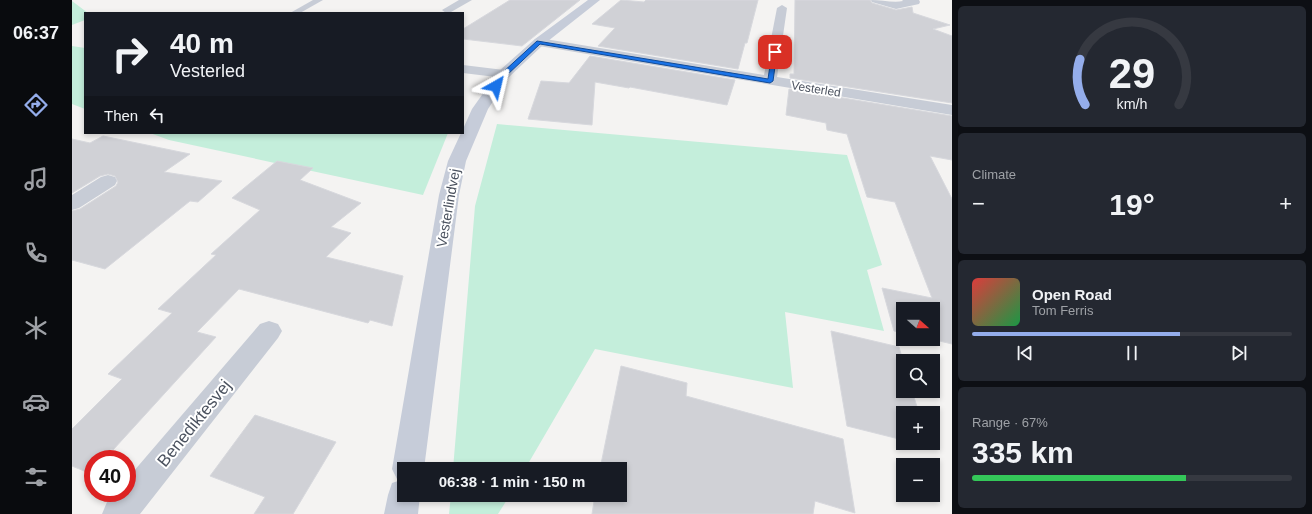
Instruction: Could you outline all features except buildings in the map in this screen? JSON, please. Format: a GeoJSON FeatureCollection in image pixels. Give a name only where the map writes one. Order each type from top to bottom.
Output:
{"type":"FeatureCollection","features":[{"type":"Feature","properties":{"kind":"street"},"geometry":{"type":"LineString","coordinates":[[447,10],[466,0]]}},
{"type":"Feature","properties":{"kind":"street","name":"Vesterlindvej"},"geometry":{"type":"LineString","coordinates":[[409,462],[450,188],[457,161],[480,109],[504,74],[539,42],[595,0]]}},
{"type":"Feature","properties":{"kind":"street"},"geometry":{"type":"LineString","coordinates":[[876,0],[896,6],[915,2],[907,0]]}},
{"type":"Feature","properties":{"kind":"street"},"geometry":{"type":"LineString","coordinates":[[770,81],[782,8]]}},
{"type":"Feature","properties":{"kind":"street","name":"Vesterled"},"geometry":{"type":"LineString","coordinates":[[539,42],[952,110]]}},
{"type":"Feature","properties":{"kind":"street"},"geometry":{"type":"LineString","coordinates":[[464,69],[504,74]]}},
{"type":"Feature","properties":{"kind":"street"},"geometry":{"type":"LineString","coordinates":[[72,204],[108,181]]}},
{"type":"Feature","properties":{"kind":"street","name":"Benediktesvej"},"geometry":{"type":"LineString","coordinates":[[119,514],[269,331]]}},
{"type":"Feature","properties":{"kind":"street"},"geometry":{"type":"LineString","coordinates":[[401,514],[403,502]]}},
{"type":"Feature","properties":{"kind":"lane"},"geometry":{"type":"LineString","coordinates":[[296,12],[319,0]]}},
{"type":"Feature","properties":{"kind":"green space"},"geometry":{"type":"Polygon","coordinates":[[[72,1],[87,12],[84,12],[84,20],[72,25],[72,1]]]}},
{"type":"Feature","properties":{"kind":"green space"},"geometry":{"type":"Polygon","coordinates":[[[72,46],[84,48],[84,109],[72,104],[72,46]]]}},
{"type":"Feature","properties":{"kind":"green space"},"geometry":{"type":"Polygon","coordinates":[[[497,124],[847,155],[882,265],[867,270],[884,331],[785,312],[793,388],[595,349],[529,462],[454,462],[475,206],[497,124]]]}},
{"type":"Feature","properties":{"kind":"green space"},"geometry":{"type":"Polygon","coordinates":[[[153,134],[448,134],[423,195],[169,140],[153,134]]]}},
{"type":"Feature","properties":{"kind":"green space"},"geometry":{"type":"Polygon","coordinates":[[[450,502],[506,502],[498,514],[449,514],[450,502]]]}},
{"type":"Feature","properties":{"kind":"route"},"geometry":{"type":"LineString","coordinates":[[496,86],[504,74],[539,42],[770,81],[775,52]]}}]}
